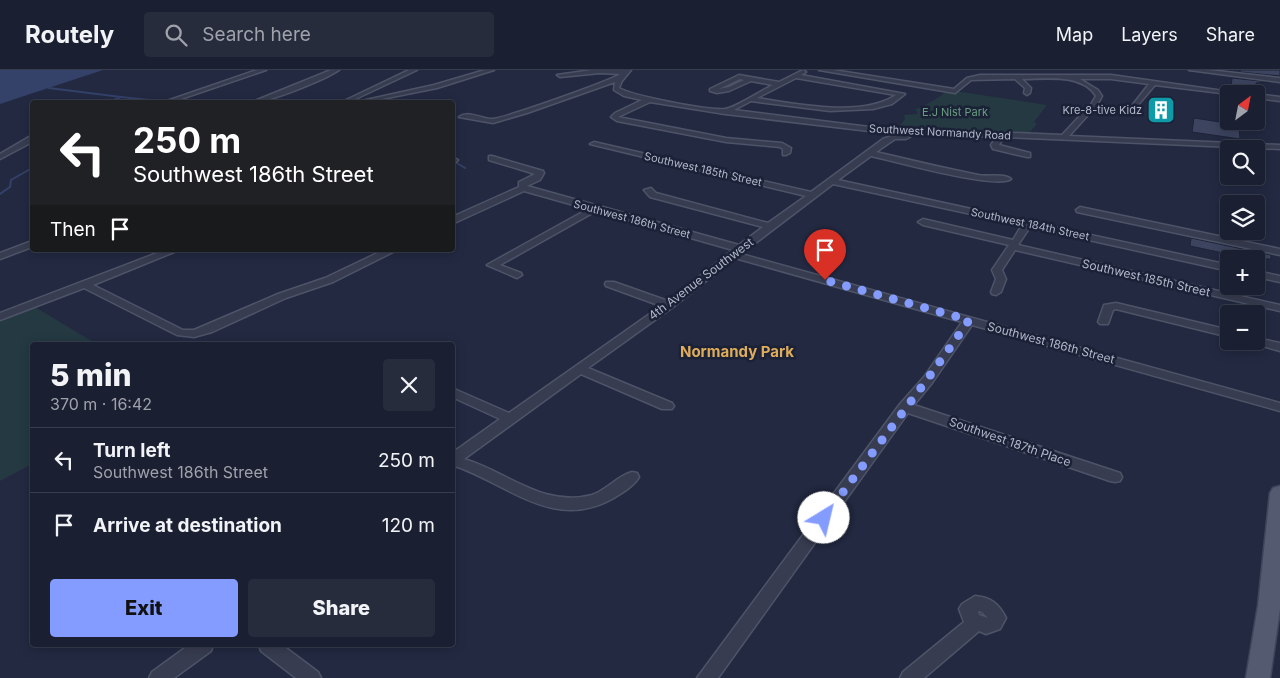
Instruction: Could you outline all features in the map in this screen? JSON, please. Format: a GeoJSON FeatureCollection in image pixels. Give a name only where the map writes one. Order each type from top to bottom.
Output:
{"type":"FeatureCollection","features":[{"type":"Feature","properties":{"kind":"main road"},"geometry":{"type":"LineString","coordinates":[[1258,678],[1269,606],[1280,493]]}},
{"type":"Feature","properties":{"kind":"street"},"geometry":{"type":"LineString","coordinates":[[173,100],[263,70]]}},
{"type":"Feature","properties":{"kind":"street"},"geometry":{"type":"LineString","coordinates":[[261,100],[336,70]]}},
{"type":"Feature","properties":{"kind":"street"},"geometry":{"type":"LineString","coordinates":[[350,100],[414,70]]}},
{"type":"Feature","properties":{"kind":"street"},"geometry":{"type":"LineString","coordinates":[[370,100],[435,87],[491,70]]}},
{"type":"Feature","properties":{"kind":"street"},"geometry":{"type":"LineString","coordinates":[[725,112],[807,70]]}},
{"type":"Feature","properties":{"kind":"street"},"geometry":{"type":"LineString","coordinates":[[822,70],[955,91],[974,77],[1016,76],[1111,77],[1220,91]]}},
{"type":"Feature","properties":{"kind":"street"},"geometry":{"type":"LineString","coordinates":[[866,77],[879,70]]}},
{"type":"Feature","properties":{"kind":"street"},"geometry":{"type":"LineString","coordinates":[[1062,70],[1096,91],[1099,96],[1095,104],[1066,136]]}},
{"type":"Feature","properties":{"kind":"street"},"geometry":{"type":"LineString","coordinates":[[1192,70],[1280,80]]}},
{"type":"Feature","properties":{"kind":"street"},"geometry":{"type":"LineString","coordinates":[[560,74],[600,71],[625,74]]}},
{"type":"Feature","properties":{"kind":"street"},"geometry":{"type":"LineString","coordinates":[[462,117],[476,117],[493,121],[525,112],[625,74]]}},
{"type":"Feature","properties":{"kind":"street","name":"Southwest Normandy Road"},"geometry":{"type":"LineString","coordinates":[[625,74],[616,89],[620,92],[648,100],[725,112],[869,129],[961,134],[1066,136],[1280,147]]}},
{"type":"Feature","properties":{"kind":"street"},"geometry":{"type":"LineString","coordinates":[[750,99],[819,109],[885,106],[901,96],[897,92],[796,76]]}},
{"type":"Feature","properties":{"kind":"street"},"geometry":{"type":"LineString","coordinates":[[1016,76],[1028,88],[1027,93]]}},
{"type":"Feature","properties":{"kind":"street"},"geometry":{"type":"LineString","coordinates":[[747,78],[779,84]]}},
{"type":"Feature","properties":{"kind":"street"},"geometry":{"type":"LineString","coordinates":[[1131,111],[1154,82]]}},
{"type":"Feature","properties":{"kind":"street"},"geometry":{"type":"LineString","coordinates":[[1265,97],[1280,99]]}},
{"type":"Feature","properties":{"kind":"street"},"geometry":{"type":"LineString","coordinates":[[648,100],[614,117],[619,120],[726,140],[782,145],[788,148],[786,153]]}},
{"type":"Feature","properties":{"kind":"street","name":"4th Avenue Southwest"},"geometry":{"type":"LineString","coordinates":[[455,458],[669,305],[770,226],[894,137],[961,134]]}},
{"type":"Feature","properties":{"kind":"street"},"geometry":{"type":"LineString","coordinates":[[1002,135],[995,145],[996,147],[1027,156]]}},
{"type":"Feature","properties":{"kind":"street"},"geometry":{"type":"LineString","coordinates":[[0,157],[30,139]]}},
{"type":"Feature","properties":{"kind":"street","name":"Southwest 185th Street"},"geometry":{"type":"LineString","coordinates":[[594,144],[813,195]]}},
{"type":"Feature","properties":{"kind":"street"},"geometry":{"type":"LineString","coordinates":[[870,153],[969,176],[1007,179]]}},
{"type":"Feature","properties":{"kind":"street"},"geometry":{"type":"LineString","coordinates":[[455,220],[523,188],[522,184],[536,178],[540,172],[492,158]]}},
{"type":"Feature","properties":{"kind":"street","name":"Southwest 184th Street"},"geometry":{"type":"LineString","coordinates":[[832,181],[1220,266]]}},
{"type":"Feature","properties":{"kind":"street","name":"Southwest 186th Street"},"geometry":{"type":"LineString","coordinates":[[523,188],[969,320],[1280,407]]}},
{"type":"Feature","properties":{"kind":"street"},"geometry":{"type":"LineString","coordinates":[[648,190],[653,195],[770,226]]}},
{"type":"Feature","properties":{"kind":"street"},"geometry":{"type":"LineString","coordinates":[[517,275],[492,265],[594,209]]}},
{"type":"Feature","properties":{"kind":"street"},"geometry":{"type":"LineString","coordinates":[[1080,210],[1280,252]]}},
{"type":"Feature","properties":{"kind":"street","name":"Southwest 185th Street"},"geometry":{"type":"LineString","coordinates":[[923,222],[1280,308]]}},
{"type":"Feature","properties":{"kind":"street"},"geometry":{"type":"LineString","coordinates":[[996,292],[1001,279],[997,270],[1028,224]]}},
{"type":"Feature","properties":{"kind":"street"},"geometry":{"type":"LineString","coordinates":[[0,256],[30,245]]}},
{"type":"Feature","properties":{"kind":"street"},"geometry":{"type":"LineString","coordinates":[[0,317],[169,252]]}},
{"type":"Feature","properties":{"kind":"street"},"geometry":{"type":"LineString","coordinates":[[85,285],[181,333],[194,334],[208,330],[282,296],[329,280],[388,252]]}},
{"type":"Feature","properties":{"kind":"street"},"geometry":{"type":"LineString","coordinates":[[1265,276],[1280,279]]}},
{"type":"Feature","properties":{"kind":"street"},"geometry":{"type":"LineString","coordinates":[[610,284],[669,305]]}},
{"type":"Feature","properties":{"kind":"street"},"geometry":{"type":"LineString","coordinates":[[1104,322],[1108,307],[1116,306],[1220,332]]}},
{"type":"Feature","properties":{"kind":"street"},"geometry":{"type":"LineString","coordinates":[[713,676],[905,407],[928,380],[969,320]]}},
{"type":"Feature","properties":{"kind":"street"},"geometry":{"type":"LineString","coordinates":[[1265,343],[1280,347]]}},
{"type":"Feature","properties":{"kind":"street"},"geometry":{"type":"LineString","coordinates":[[579,369],[667,406]]}},
{"type":"Feature","properties":{"kind":"street"},"geometry":{"type":"LineString","coordinates":[[455,393],[510,418]]}},
{"type":"Feature","properties":{"kind":"street","name":"Southwest 187th Place"},"geometry":{"type":"LineString","coordinates":[[905,407],[1115,478]]}},
{"type":"Feature","properties":{"kind":"street"},"geometry":{"type":"LineString","coordinates":[[455,461],[474,468],[536,498],[558,504],[572,504],[600,498],[632,477]]}},
{"type":"Feature","properties":{"kind":"street"},"geometry":{"type":"LineString","coordinates":[[910,678],[976,623]]}},
{"type":"Feature","properties":{"kind":"street"},"geometry":{"type":"LineString","coordinates":[[159,678],[201,647]]}},
{"type":"Feature","properties":{"kind":"street"},"geometry":{"type":"LineString","coordinates":[[271,647],[311,678]]}},
{"type":"Feature","properties":{"kind":"green space","name":"E.J Nist Park"},"geometry":{"type":"Polygon","coordinates":[[[948,90],[1047,105],[1034,122],[1037,124],[1029,133],[896,130],[905,119],[904,115],[917,114],[917,111],[914,110],[932,102],[948,90]]]}},
{"type":"Feature","properties":{"kind":"green space"},"geometry":{"type":"Polygon","coordinates":[[[35,307],[93,342],[30,342],[30,465],[0,481],[0,320],[35,307]]]}},
{"type":"Feature","properties":{"kind":"water"},"geometry":{"type":"Polygon","coordinates":[[[0,70],[103,70],[0,104],[0,70]]]}},
{"type":"Feature","properties":{"kind":"building"},"geometry":{"type":"Polygon","coordinates":[[[1240,70],[1280,70],[1280,76],[1240,72],[1240,70]]]}},
{"type":"Feature","properties":{"kind":"building"},"geometry":{"type":"Polygon","coordinates":[[[1232,78],[1269,82],[1256,83],[1256,85],[1231,85],[1232,78]]]}},
{"type":"Feature","properties":{"kind":"building","name":"Kre-8-tive Kidz"},"geometry":{"type":"Polygon","coordinates":[[[1151,105],[1172,109],[1171,117],[1149,114],[1151,105]]]}},
{"type":"Feature","properties":{"kind":"building"},"geometry":{"type":"Polygon","coordinates":[[[1194,118],[1220,122],[1220,130],[1239,130],[1240,139],[1192,132],[1194,118]]]}},
{"type":"Feature","properties":{"kind":"building"},"geometry":{"type":"Polygon","coordinates":[[[1191,238],[1247,250],[1220,250],[1220,252],[1190,246],[1191,238]]]}},
{"type":"Feature","properties":{"kind":"building"},"geometry":{"type":"Polygon","coordinates":[[[1265,254],[1271,255],[1271,259],[1265,259],[1265,254]]]}},
{"type":"Feature","properties":{"kind":"waterway"},"geometry":{"type":"LineString","coordinates":[[49,88],[121,97]]}},
{"type":"Feature","properties":{"kind":"waterway"},"geometry":{"type":"LineString","coordinates":[[114,100],[121,97]]}},
{"type":"Feature","properties":{"kind":"waterway"},"geometry":{"type":"LineString","coordinates":[[121,97],[150,100]]}},
{"type":"Feature","properties":{"kind":"waterway"},"geometry":{"type":"LineString","coordinates":[[455,162],[465,168]]}},
{"type":"Feature","properties":{"kind":"waterway"},"geometry":{"type":"LineString","coordinates":[[0,194],[10,187],[11,180],[30,169]]}},
{"type":"Feature","properties":{"kind":"place","name":"Kre-8-tive Kidz"},"geometry":{"type":"Point","coordinates":[1161,110]}},
{"type":"Feature","properties":{"kind":"district","name":"Normandy Park"},"geometry":{"type":"Point","coordinates":[737,352]}},
{"type":"Feature","properties":{"kind":"route"},"geometry":{"type":"LineString","coordinates":[[824,518],[905,407],[928,380],[969,320],[825,280]]}}]}
